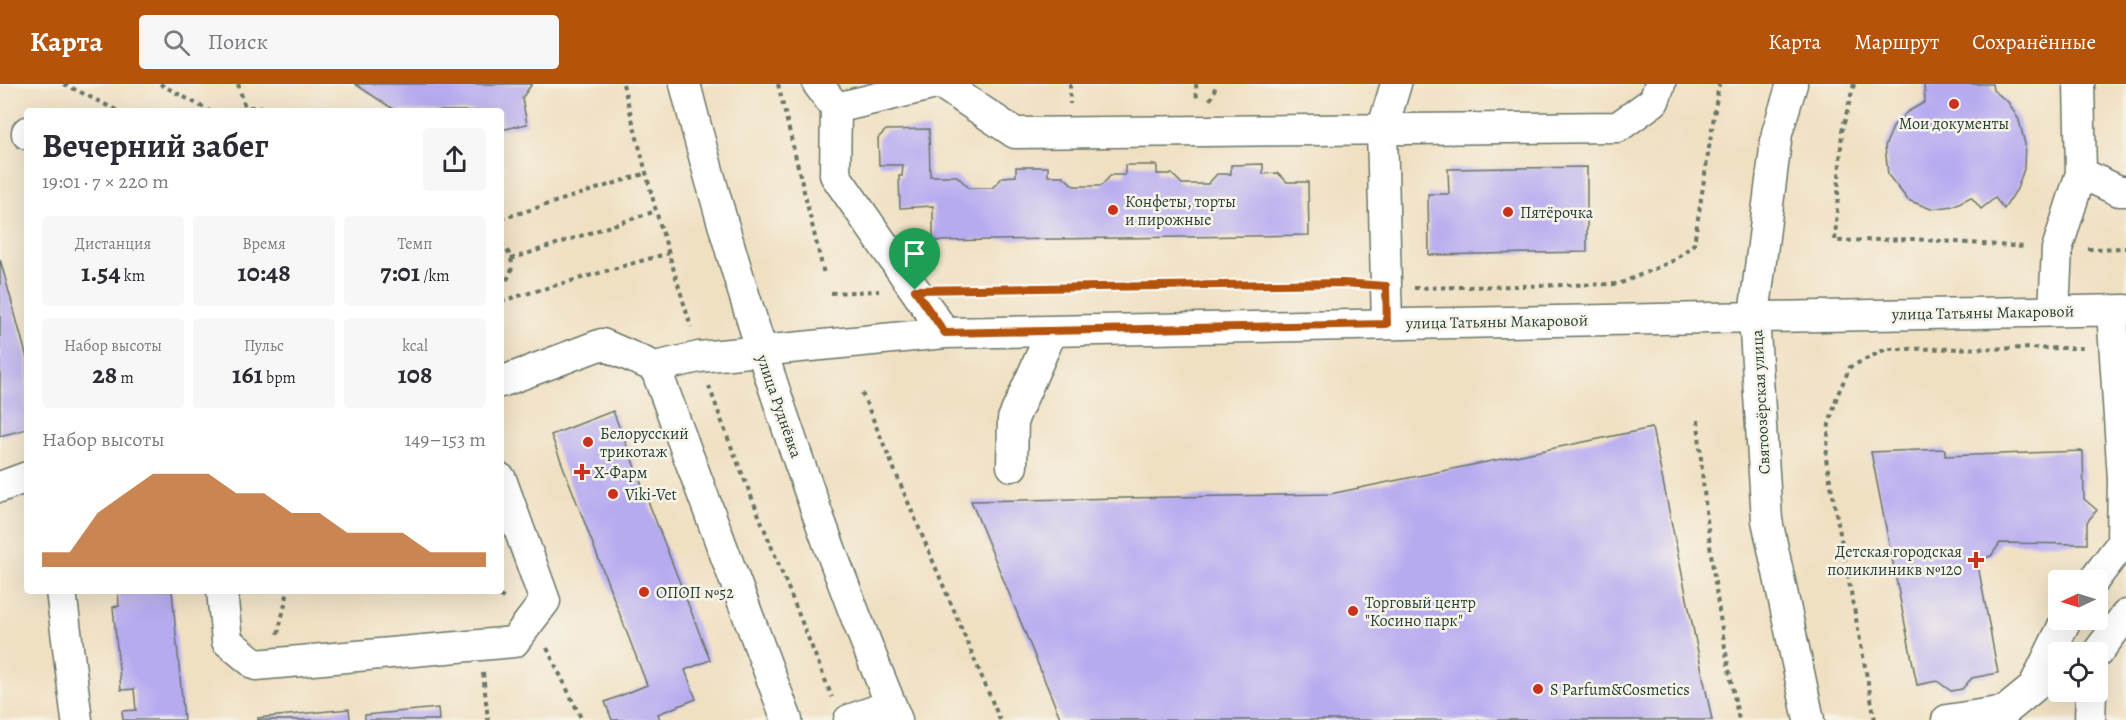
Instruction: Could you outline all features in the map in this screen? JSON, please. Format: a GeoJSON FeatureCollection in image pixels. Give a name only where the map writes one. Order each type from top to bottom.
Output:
{"type":"FeatureCollection","features":[{"type":"Feature","properties":{"kind":"street","name":"улица Руднёвка"},"geometry":{"type":"LineString","coordinates":[[685,84],[761,352],[783,417],[894,712]]}},
{"type":"Feature","properties":{"kind":"street"},"geometry":{"type":"LineString","coordinates":[[818,84],[836,108],[835,175],[945,333]]}},
{"type":"Feature","properties":{"kind":"street"},"geometry":{"type":"LineString","coordinates":[[836,108],[936,84]]}},
{"type":"Feature","properties":{"kind":"street"},"geometry":{"type":"LineString","coordinates":[[942,84],[1015,133],[1618,127],[1654,101],[1660,84]]}},
{"type":"Feature","properties":{"kind":"street"},"geometry":{"type":"LineString","coordinates":[[1387,324],[1382,130],[1396,84]]}},
{"type":"Feature","properties":{"kind":"street","name":"Святоозёрская улица"},"geometry":{"type":"LineString","coordinates":[[1792,84],[1777,133],[1754,316],[1767,520],[1809,720]]}},
{"type":"Feature","properties":{"kind":"street"},"geometry":{"type":"LineString","coordinates":[[2054,311],[2056,249],[2081,173],[2079,84]]}},
{"type":"Feature","properties":{"kind":"street"},"geometry":{"type":"LineString","coordinates":[[2081,173],[2119,191],[2126,191]]}},
{"type":"Feature","properties":{"kind":"street","name":"улица Татьяны Макаровой"},"geometry":{"type":"LineString","coordinates":[[655,368],[699,357],[945,333],[2119,310]]}},
{"type":"Feature","properties":{"kind":"street"},"geometry":{"type":"LineString","coordinates":[[2102,570],[2122,543],[2123,479],[2114,348],[2119,310]]}},
{"type":"Feature","properties":{"kind":"street"},"geometry":{"type":"LineString","coordinates":[[1012,466],[1013,419],[1052,331]]}},
{"type":"Feature","properties":{"kind":"street"},"geometry":{"type":"LineString","coordinates":[[504,381],[602,344],[655,368],[787,720]]}},
{"type":"Feature","properties":{"kind":"street"},"geometry":{"type":"LineString","coordinates":[[0,487],[24,478]]}},
{"type":"Feature","properties":{"kind":"street"},"geometry":{"type":"LineString","coordinates":[[222,594],[227,641],[256,665],[514,642],[544,601],[504,488]]}},
{"type":"Feature","properties":{"kind":"street"},"geometry":{"type":"LineString","coordinates":[[61,594],[77,720]]}},
{"type":"Feature","properties":{"kind":"street"},"geometry":{"type":"LineString","coordinates":[[2105,642],[2126,615]]}},
{"type":"Feature","properties":{"kind":"street"},"geometry":{"type":"LineString","coordinates":[[1947,720],[2005,711],[2033,688],[2061,630]]}},
{"type":"Feature","properties":{"kind":"street"},"geometry":{"type":"LineString","coordinates":[[2090,720],[2091,702]]}},
{"type":"Feature","properties":{"kind":"street"},"geometry":{"type":"LineString","coordinates":[[840,709],[894,712]]}},
{"type":"Feature","properties":{"kind":"path"},"geometry":{"type":"LineString","coordinates":[[65,84],[112,108]]}},
{"type":"Feature","properties":{"kind":"path"},"geometry":{"type":"LineString","coordinates":[[160,84],[204,108]]}},
{"type":"Feature","properties":{"kind":"path"},"geometry":{"type":"LineString","coordinates":[[238,84],[245,107],[264,108]]}},
{"type":"Feature","properties":{"kind":"path"},"geometry":{"type":"LineString","coordinates":[[623,84],[656,211],[699,357],[727,436],[840,709]]}},
{"type":"Feature","properties":{"kind":"path"},"geometry":{"type":"LineString","coordinates":[[778,84],[824,274]]}},
{"type":"Feature","properties":{"kind":"path"},"geometry":{"type":"LineString","coordinates":[[831,293],[1343,283],[1413,288],[1619,284],[1675,260],[1694,244],[1719,84]]}},
{"type":"Feature","properties":{"kind":"path"},"geometry":{"type":"LineString","coordinates":[[1854,84],[1842,130],[1835,241],[1912,239],[2056,249],[2126,248]]}},
{"type":"Feature","properties":{"kind":"path"},"geometry":{"type":"LineString","coordinates":[[504,218],[647,173]]}},
{"type":"Feature","properties":{"kind":"path"},"geometry":{"type":"LineString","coordinates":[[512,258],[656,211]]}},
{"type":"Feature","properties":{"kind":"path"},"geometry":{"type":"LineString","coordinates":[[504,248],[512,258],[510,275],[504,282]]}},
{"type":"Feature","properties":{"kind":"path"},"geometry":{"type":"LineString","coordinates":[[504,300],[669,253]]}},
{"type":"Feature","properties":{"kind":"path"},"geometry":{"type":"LineString","coordinates":[[1875,720],[1826,459],[1828,424],[1850,367],[1886,349],[2114,348]]}},
{"type":"Feature","properties":{"kind":"path"},"geometry":{"type":"LineString","coordinates":[[862,393],[1000,720]]}},
{"type":"Feature","properties":{"kind":"path"},"geometry":{"type":"LineString","coordinates":[[1698,420],[1703,490],[1723,636],[1739,720]]}},
{"type":"Feature","properties":{"kind":"path"},"geometry":{"type":"LineString","coordinates":[[272,664],[287,594]]}},
{"type":"Feature","properties":{"kind":"path"},"geometry":{"type":"LineString","coordinates":[[532,617],[582,720]]}},
{"type":"Feature","properties":{"kind":"path"},"geometry":{"type":"LineString","coordinates":[[480,645],[488,720]]}},
{"type":"Feature","properties":{"kind":"building"},"geometry":{"type":"Polygon","coordinates":[[[355,84],[532,84],[522,98],[527,124],[504,129],[504,108],[391,108],[355,84]]]}},
{"type":"Feature","properties":{"kind":"building"},"geometry":{"type":"Polygon","coordinates":[[[1924,84],[1992,84],[1993,90],[2008,102],[2019,120],[2025,144],[2024,169],[2017,189],[2004,209],[1995,198],[1981,209],[1971,197],[1953,206],[1931,209],[1908,200],[1888,175],[1885,146],[1894,125],[1907,112],[1925,102],[1924,84]]]}},
{"type":"Feature","properties":{"kind":"building"},"geometry":{"type":"Polygon","coordinates":[[[929,129],[930,176],[957,176],[969,188],[992,188],[1003,177],[1016,176],[1016,167],[1048,167],[1048,176],[1063,176],[1074,186],[1101,186],[1111,175],[1125,175],[1125,165],[1157,165],[1157,174],[1172,174],[1182,184],[1208,184],[1217,174],[1231,174],[1231,165],[1263,164],[1263,174],[1278,173],[1287,182],[1308,182],[1309,235],[933,241],[933,206],[900,208],[899,176],[902,176],[903,165],[879,165],[878,138],[886,130],[929,129]]]}},
{"type":"Feature","properties":{"kind":"building","name":"Пятёрочка"},"geometry":{"type":"Polygon","coordinates":[[[1587,167],[1587,252],[1429,255],[1428,194],[1449,194],[1448,169],[1587,167]]]}},
{"type":"Feature","properties":{"kind":"building"},"geometry":{"type":"Polygon","coordinates":[[[0,259],[24,347],[24,430],[0,436],[0,259]]]}},
{"type":"Feature","properties":{"kind":"building"},"geometry":{"type":"Polygon","coordinates":[[[613,411],[710,660],[685,670],[696,699],[658,714],[660,720],[612,720],[605,702],[647,685],[551,435],[613,411]]]}},
{"type":"Feature","properties":{"kind":"building","name":"Торговый центр \"Косино парк\""},"geometry":{"type":"Polygon","coordinates":[[[1652,428],[1712,720],[1061,720],[971,501],[1330,494],[1652,428]]]}},
{"type":"Feature","properties":{"kind":"building"},"geometry":{"type":"Polygon","coordinates":[[[1945,449],[1945,456],[2083,451],[2084,499],[2097,510],[2087,522],[2087,544],[2000,543],[1991,556],[1977,560],[1998,673],[1972,678],[1962,689],[1951,691],[1937,681],[1917,685],[1871,452],[1945,449]]]}},
{"type":"Feature","properties":{"kind":"building"},"geometry":{"type":"Polygon","coordinates":[[[118,594],[172,594],[184,720],[123,720],[122,711],[136,710],[134,689],[121,690],[113,607],[119,606],[118,594]]]}},
{"type":"Feature","properties":{"kind":"building"},"geometry":{"type":"Polygon","coordinates":[[[438,708],[439,720],[365,720],[365,715],[438,708]]]}},
{"type":"Feature","properties":{"kind":"building"},"geometry":{"type":"Polygon","coordinates":[[[349,709],[350,720],[258,720],[258,718],[349,709]]]}},
{"type":"Feature","properties":{"kind":"place","name":"Мои документы"},"geometry":{"type":"Point","coordinates":[1954,104]}},
{"type":"Feature","properties":{"kind":"place","name":"Конфеты, торты и пирожные"},"geometry":{"type":"Point","coordinates":[1113,210]}},
{"type":"Feature","properties":{"kind":"place","name":"Пятёрочка"},"geometry":{"type":"Point","coordinates":[1508,212]}},
{"type":"Feature","properties":{"kind":"place","name":"Белорусский трикотаж"},"geometry":{"type":"Point","coordinates":[588,442]}},
{"type":"Feature","properties":{"kind":"place","name":"X-Фарм"},"geometry":{"type":"Point","coordinates":[582,472]}},
{"type":"Feature","properties":{"kind":"place","name":"Viki-Vet"},"geometry":{"type":"Point","coordinates":[613,494]}},
{"type":"Feature","properties":{"kind":"place","name":"Детская городская поликлиникв №120"},"geometry":{"type":"Point","coordinates":[1976,560]}},
{"type":"Feature","properties":{"kind":"place","name":"ОПОП №52"},"geometry":{"type":"Point","coordinates":[644,592]}},
{"type":"Feature","properties":{"kind":"place","name":"Торговый центр \"Косино парк\""},"geometry":{"type":"Point","coordinates":[1353,611]}},
{"type":"Feature","properties":{"kind":"place","name":"S Parfum&Cosmetics"},"geometry":{"type":"Point","coordinates":[1538,689]}},
{"type":"Feature","properties":{"kind":"route"},"geometry":{"type":"LineString","coordinates":[[1343,283],[1386,286],[1387,324],[945,333],[915,290],[1343,283]]}}]}
